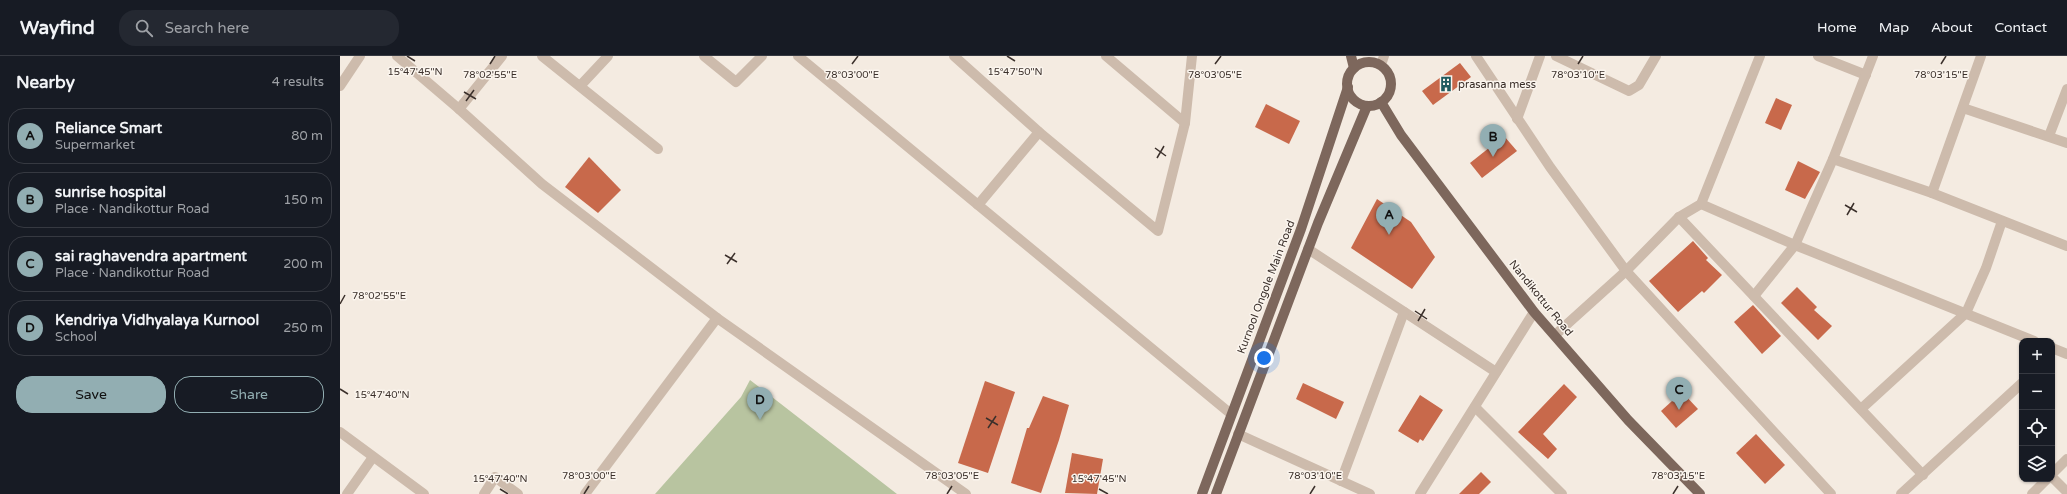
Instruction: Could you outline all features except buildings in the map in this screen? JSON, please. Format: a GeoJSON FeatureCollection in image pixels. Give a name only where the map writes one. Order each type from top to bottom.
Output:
{"type":"FeatureCollection","features":[{"type":"Feature","properties":{"kind":"main road"},"geometry":{"type":"LineString","coordinates":[[1351,56],[1354,68],[1348,80],[1348,88],[1354,100],[1368,106],[1381,102],[1387,97],[1391,84],[1390,77],[1378,60],[1354,68]]}},
{"type":"Feature","properties":{"kind":"main road","name":"Kurnool Ongole Main Road"},"geometry":{"type":"LineString","coordinates":[[1202,494],[1301,229],[1348,88]]}},
{"type":"Feature","properties":{"kind":"main road","name":"Nandikottur Road"},"geometry":{"type":"LineString","coordinates":[[1381,102],[1401,135],[1534,312],[1628,420],[1700,494]]}},
{"type":"Feature","properties":{"kind":"main road"},"geometry":{"type":"LineString","coordinates":[[1216,494],[1308,249],[1368,106]]}},
{"type":"Feature","properties":{"kind":"street"},"geometry":{"type":"LineString","coordinates":[[340,86],[360,56]]}},
{"type":"Feature","properties":{"kind":"street"},"geometry":{"type":"LineString","coordinates":[[397,56],[459,109],[542,184],[717,318],[966,494]]}},
{"type":"Feature","properties":{"kind":"street"},"geometry":{"type":"LineString","coordinates":[[459,109],[502,56]]}},
{"type":"Feature","properties":{"kind":"street"},"geometry":{"type":"LineString","coordinates":[[542,56],[658,149]]}},
{"type":"Feature","properties":{"kind":"street"},"geometry":{"type":"LineString","coordinates":[[580,86],[608,56]]}},
{"type":"Feature","properties":{"kind":"street"},"geometry":{"type":"LineString","coordinates":[[704,56],[736,82],[762,56]]}},
{"type":"Feature","properties":{"kind":"street"},"geometry":{"type":"LineString","coordinates":[[798,56],[1231,414]]}},
{"type":"Feature","properties":{"kind":"street"},"geometry":{"type":"LineString","coordinates":[[954,56],[1039,132],[1158,231],[1185,123],[1192,56]]}},
{"type":"Feature","properties":{"kind":"street"},"geometry":{"type":"LineString","coordinates":[[1106,56],[1185,123]]}},
{"type":"Feature","properties":{"kind":"street"},"geometry":{"type":"LineString","coordinates":[[1476,56],[1517,120],[1626,271],[1831,494]]}},
{"type":"Feature","properties":{"kind":"street"},"geometry":{"type":"LineString","coordinates":[[1517,120],[1540,56]]}},
{"type":"Feature","properties":{"kind":"street"},"geometry":{"type":"LineString","coordinates":[[1556,56],[1629,91],[1639,85],[1656,56]]}},
{"type":"Feature","properties":{"kind":"street"},"geometry":{"type":"LineString","coordinates":[[1555,335],[1626,271],[1679,217],[1701,204],[1760,56]]}},
{"type":"Feature","properties":{"kind":"street"},"geometry":{"type":"LineString","coordinates":[[1818,56],[1866,75]]}},
{"type":"Feature","properties":{"kind":"street"},"geometry":{"type":"LineString","coordinates":[[1754,296],[1795,245],[1833,159],[1873,56]]}},
{"type":"Feature","properties":{"kind":"street"},"geometry":{"type":"LineString","coordinates":[[1932,193],[1980,56]]}},
{"type":"Feature","properties":{"kind":"street"},"geometry":{"type":"LineString","coordinates":[[2049,136],[2067,90]]}},
{"type":"Feature","properties":{"kind":"street"},"geometry":{"type":"LineString","coordinates":[[1963,108],[2067,143]]}},
{"type":"Feature","properties":{"kind":"street"},"geometry":{"type":"LineString","coordinates":[[978,205],[1039,132]]}},
{"type":"Feature","properties":{"kind":"street"},"geometry":{"type":"LineString","coordinates":[[1833,159],[1932,193],[2067,246]]}},
{"type":"Feature","properties":{"kind":"street"},"geometry":{"type":"LineString","coordinates":[[1701,204],[1795,245],[2026,338]]}},
{"type":"Feature","properties":{"kind":"street"},"geometry":{"type":"LineString","coordinates":[[1679,217],[1923,475]]}},
{"type":"Feature","properties":{"kind":"street"},"geometry":{"type":"LineString","coordinates":[[1861,410],[1966,314],[1986,268],[2002,221]]}},
{"type":"Feature","properties":{"kind":"street"},"geometry":{"type":"LineString","coordinates":[[1308,249],[1496,372]]}},
{"type":"Feature","properties":{"kind":"street"},"geometry":{"type":"LineString","coordinates":[[1341,481],[1404,312]]}},
{"type":"Feature","properties":{"kind":"street"},"geometry":{"type":"LineString","coordinates":[[1420,494],[1534,312]]}},
{"type":"Feature","properties":{"kind":"street"},"geometry":{"type":"LineString","coordinates":[[585,494],[717,318]]}},
{"type":"Feature","properties":{"kind":"street"},"geometry":{"type":"LineString","coordinates":[[2055,351],[2067,354]]}},
{"type":"Feature","properties":{"kind":"street"},"geometry":{"type":"LineString","coordinates":[[1901,494],[2019,386]]}},
{"type":"Feature","properties":{"kind":"street"},"geometry":{"type":"LineString","coordinates":[[1474,407],[1562,494]]}},
{"type":"Feature","properties":{"kind":"street"},"geometry":{"type":"LineString","coordinates":[[340,432],[424,494]]}},
{"type":"Feature","properties":{"kind":"street"},"geometry":{"type":"LineString","coordinates":[[1238,434],[1370,494]]}},
{"type":"Feature","properties":{"kind":"street"},"geometry":{"type":"LineString","coordinates":[[347,494],[373,457]]}},
{"type":"Feature","properties":{"kind":"street"},"geometry":{"type":"LineString","coordinates":[[2055,472],[2067,460]]}},
{"type":"Feature","properties":{"kind":"street"},"geometry":{"type":"LineString","coordinates":[[484,494],[495,477],[518,494]]}},
{"type":"Feature","properties":{"kind":"street"},"geometry":{"type":"LineString","coordinates":[[2055,478],[2067,492]]}},
{"type":"Feature","properties":{"kind":"street"},"geometry":{"type":"LineString","coordinates":[[2032,494],[2044,482]]}},
{"type":"Feature","properties":{"kind":"green space"},"geometry":{"type":"Polygon","coordinates":[[[750,380],[897,494],[655,494],[741,397],[750,380]]]}},
{"type":"Feature","properties":{"kind":"place","name":"prasanna mess"},"geometry":{"type":"Point","coordinates":[1446,84]}},
{"type":"Feature","properties":{"kind":"place","name":"sunrise hospital"},"geometry":{"type":"Point","coordinates":[1493,157]}},
{"type":"Feature","properties":{"kind":"place","name":"Reliance Smart"},"geometry":{"type":"Point","coordinates":[1389,235]}},
{"type":"Feature","properties":{"kind":"place","name":"sai raghavendra apartment"},"geometry":{"type":"Point","coordinates":[1679,410]}},
{"type":"Feature","properties":{"kind":"place","name":"Kendriya Vidhyalaya Kurnool"},"geometry":{"type":"Point","coordinates":[760,420]}}]}
